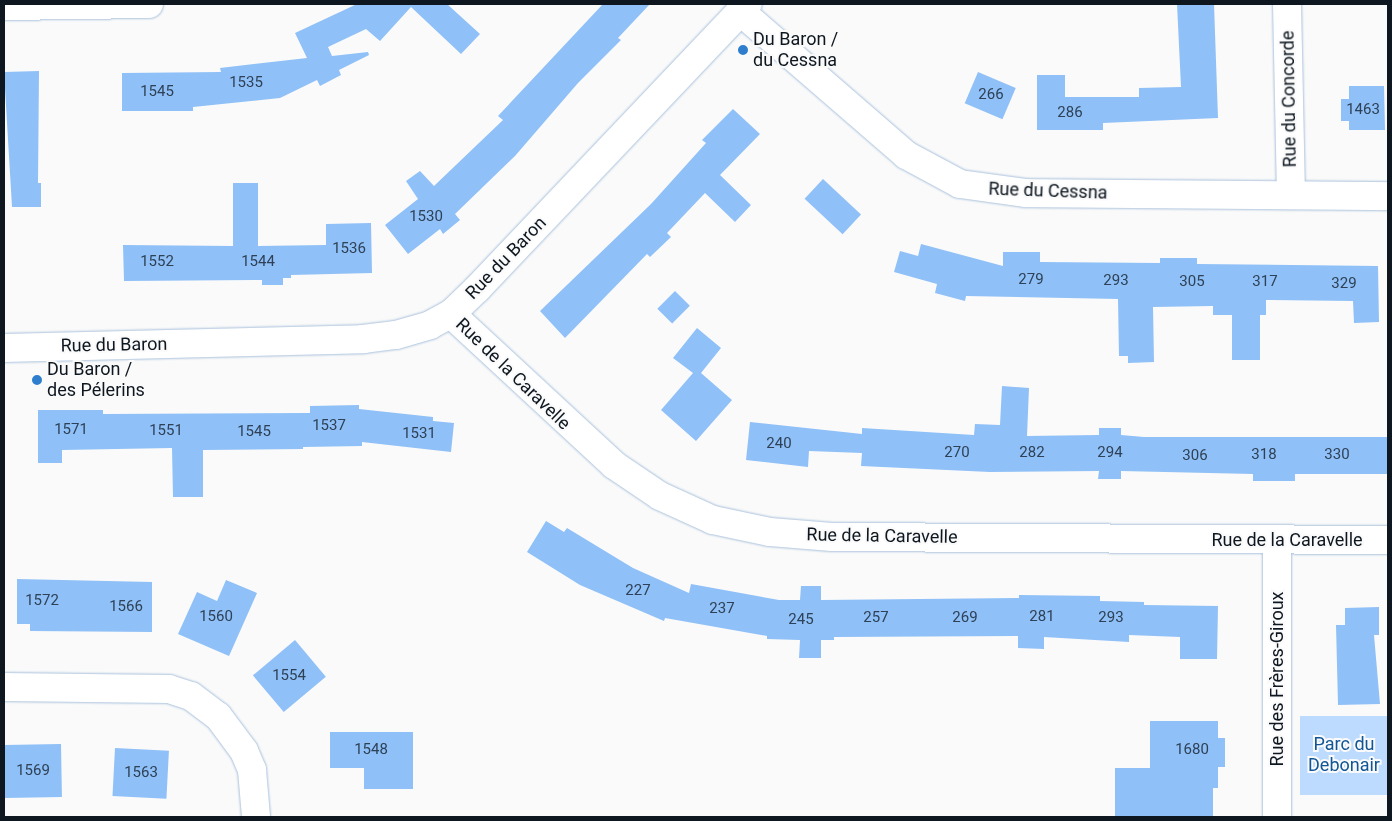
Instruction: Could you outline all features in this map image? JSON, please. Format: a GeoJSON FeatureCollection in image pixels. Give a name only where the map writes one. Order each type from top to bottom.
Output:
{"type":"FeatureCollection","features":[{"type":"Feature","properties":{"kind":"street"},"geometry":{"type":"LineString","coordinates":[[4,6],[149,4]]}},
{"type":"Feature","properties":{"kind":"street","name":"Rue du Concorde"},"geometry":{"type":"LineString","coordinates":[[1287,4],[1291,195]]}},
{"type":"Feature","properties":{"kind":"street","name":"Rue du Cessna"},"geometry":{"type":"LineString","coordinates":[[744,8],[906,155],[960,184],[1026,193],[1388,196]]}},
{"type":"Feature","properties":{"kind":"street","name":"Rue du Baron"},"geometry":{"type":"LineString","coordinates":[[4,348],[363,339],[396,335],[430,325],[451,314],[744,8]]}},
{"type":"Feature","properties":{"kind":"street","name":"Rue de la Caravelle"},"geometry":{"type":"LineString","coordinates":[[451,314],[614,465],[660,496],[713,520],[770,532],[832,537],[1388,540]]}},
{"type":"Feature","properties":{"kind":"street","name":"Rue des Frères-Giroux"},"geometry":{"type":"LineString","coordinates":[[1277,540],[1277,817]]}},
{"type":"Feature","properties":{"kind":"street"},"geometry":{"type":"LineString","coordinates":[[4,687],[169,690],[191,696],[218,716],[244,751],[252,770],[256,817]]}},
{"type":"Feature","properties":{"kind":"green space","name":"Parc du Debonair"},"geometry":{"type":"Polygon","coordinates":[[[1300,716],[1388,716],[1388,795],[1300,795],[1300,716]]]}},
{"type":"Feature","properties":{"kind":"building"},"geometry":{"type":"Polygon","coordinates":[[[357,4],[447,4],[480,34],[461,54],[411,7],[380,41],[366,29],[328,47],[332,56],[368,52],[369,55],[339,70],[341,75],[320,86],[317,80],[280,98],[193,107],[193,111],[122,111],[122,73],[221,72],[220,68],[307,58],[295,33],[357,4]]]}},
{"type":"Feature","properties":{"kind":"building"},"geometry":{"type":"Polygon","coordinates":[[[603,4],[650,4],[618,38],[621,40],[578,83],[515,156],[455,214],[460,220],[443,234],[440,229],[408,254],[385,225],[418,199],[406,181],[420,171],[434,186],[503,120],[498,116],[603,4]]]}},
{"type":"Feature","properties":{"kind":"building"},"geometry":{"type":"Polygon","coordinates":[[[1177,4],[1214,4],[1218,118],[1103,123],[1103,130],[1037,130],[1037,75],[1065,75],[1065,97],[1139,97],[1139,88],[1181,87],[1177,4]]]}},
{"type":"Feature","properties":{"kind":"building"},"geometry":{"type":"Polygon","coordinates":[[[39,71],[38,183],[41,183],[41,207],[12,207],[4,72],[39,71]]]}},
{"type":"Feature","properties":{"kind":"building"},"geometry":{"type":"Polygon","coordinates":[[[978,72],[1016,88],[1002,119],[965,103],[978,72]]]}},
{"type":"Feature","properties":{"kind":"building"},"geometry":{"type":"Polygon","coordinates":[[[1349,86],[1384,86],[1385,130],[1349,130],[1349,121],[1341,121],[1341,99],[1349,99],[1349,86]]]}},
{"type":"Feature","properties":{"kind":"building"},"geometry":{"type":"Polygon","coordinates":[[[733,109],[760,134],[720,175],[751,205],[735,222],[705,193],[667,233],[671,237],[650,257],[647,254],[565,338],[540,311],[651,204],[706,143],[702,140],[733,109]]]}},
{"type":"Feature","properties":{"kind":"building"},"geometry":{"type":"Polygon","coordinates":[[[823,179],[861,214],[843,234],[805,199],[823,179]]]}},
{"type":"Feature","properties":{"kind":"building"},"geometry":{"type":"Polygon","coordinates":[[[233,183],[258,183],[258,246],[326,245],[326,224],[371,223],[372,273],[291,275],[291,278],[283,278],[283,285],[262,285],[262,280],[124,281],[123,245],[233,246],[233,183]]]}},
{"type":"Feature","properties":{"kind":"building"},"geometry":{"type":"Polygon","coordinates":[[[921,244],[1003,266],[1003,252],[1040,252],[1040,262],[1160,263],[1160,258],[1197,258],[1197,264],[1378,266],[1379,322],[1354,323],[1353,301],[1266,300],[1266,315],[1260,315],[1260,360],[1232,360],[1232,315],[1213,315],[1213,306],[1153,307],[1154,362],[1128,363],[1128,356],[1119,356],[1118,299],[966,296],[965,301],[935,293],[937,284],[894,272],[900,251],[918,256],[921,244]]]}},
{"type":"Feature","properties":{"kind":"building"},"geometry":{"type":"Polygon","coordinates":[[[675,291],[690,306],[672,324],[657,309],[675,291]]]}},
{"type":"Feature","properties":{"kind":"building"},"geometry":{"type":"Polygon","coordinates":[[[697,328],[721,348],[701,373],[732,400],[696,441],[661,410],[693,373],[673,358],[697,328]]]}},
{"type":"Feature","properties":{"kind":"building"},"geometry":{"type":"Polygon","coordinates":[[[1002,386],[1029,388],[1027,436],[1099,435],[1099,428],[1121,428],[1121,435],[1144,437],[1388,437],[1388,474],[1295,474],[1295,481],[1253,481],[1253,474],[1121,471],[1121,479],[1098,479],[1099,471],[990,472],[861,466],[862,453],[809,451],[808,467],[746,460],[750,422],[862,434],[862,428],[974,435],[975,424],[1000,425],[1002,386]]]}},
{"type":"Feature","properties":{"kind":"building"},"geometry":{"type":"Polygon","coordinates":[[[359,405],[359,409],[433,417],[433,421],[454,423],[451,452],[362,442],[362,446],[303,447],[303,449],[203,450],[203,497],[173,497],[172,448],[62,450],[62,463],[38,463],[38,410],[103,410],[103,414],[310,413],[310,406],[359,405]]]}},
{"type":"Feature","properties":{"kind":"building"},"geometry":{"type":"Polygon","coordinates":[[[546,521],[564,532],[567,528],[633,568],[689,593],[691,584],[779,600],[800,600],[801,586],[821,586],[821,600],[1019,598],[1019,595],[1100,596],[1100,601],[1144,602],[1144,605],[1218,606],[1217,659],[1180,659],[1180,637],[1129,635],[1129,642],[1044,637],[1044,649],[1018,648],[1018,636],[834,637],[834,640],[821,640],[821,658],[799,658],[800,640],[767,639],[767,636],[665,618],[664,621],[580,585],[527,552],[546,521]]]}},
{"type":"Feature","properties":{"kind":"building"},"geometry":{"type":"Polygon","coordinates":[[[17,579],[152,582],[152,632],[30,631],[30,624],[17,624],[17,579]]]}},
{"type":"Feature","properties":{"kind":"building"},"geometry":{"type":"Polygon","coordinates":[[[226,580],[257,593],[229,656],[178,634],[197,592],[217,601],[226,580]]]}},
{"type":"Feature","properties":{"kind":"building"},"geometry":{"type":"Polygon","coordinates":[[[1379,607],[1379,635],[1374,635],[1380,704],[1338,705],[1336,625],[1345,625],[1345,608],[1379,607]]]}},
{"type":"Feature","properties":{"kind":"building"},"geometry":{"type":"Polygon","coordinates":[[[295,640],[326,677],[284,712],[253,675],[295,640]]]}},
{"type":"Feature","properties":{"kind":"building"},"geometry":{"type":"Polygon","coordinates":[[[1150,721],[1218,721],[1218,738],[1225,738],[1225,767],[1218,767],[1218,788],[1213,788],[1213,817],[1115,817],[1115,768],[1150,768],[1150,721]]]}},
{"type":"Feature","properties":{"kind":"building"},"geometry":{"type":"Polygon","coordinates":[[[330,732],[413,732],[413,789],[364,789],[364,768],[330,768],[330,732]]]}},
{"type":"Feature","properties":{"kind":"building"},"geometry":{"type":"Polygon","coordinates":[[[61,744],[62,797],[5,798],[4,745],[61,744]]]}},
{"type":"Feature","properties":{"kind":"building"},"geometry":{"type":"Polygon","coordinates":[[[115,748],[169,751],[166,799],[112,796],[115,748]]]}},
{"type":"Feature","properties":{"kind":"place","name":"Du Baron / du Cessna"},"geometry":{"type":"Point","coordinates":[743,50]}},
{"type":"Feature","properties":{"kind":"place","name":"Du Baron / des Pélerins"},"geometry":{"type":"Point","coordinates":[37,380]}}]}
